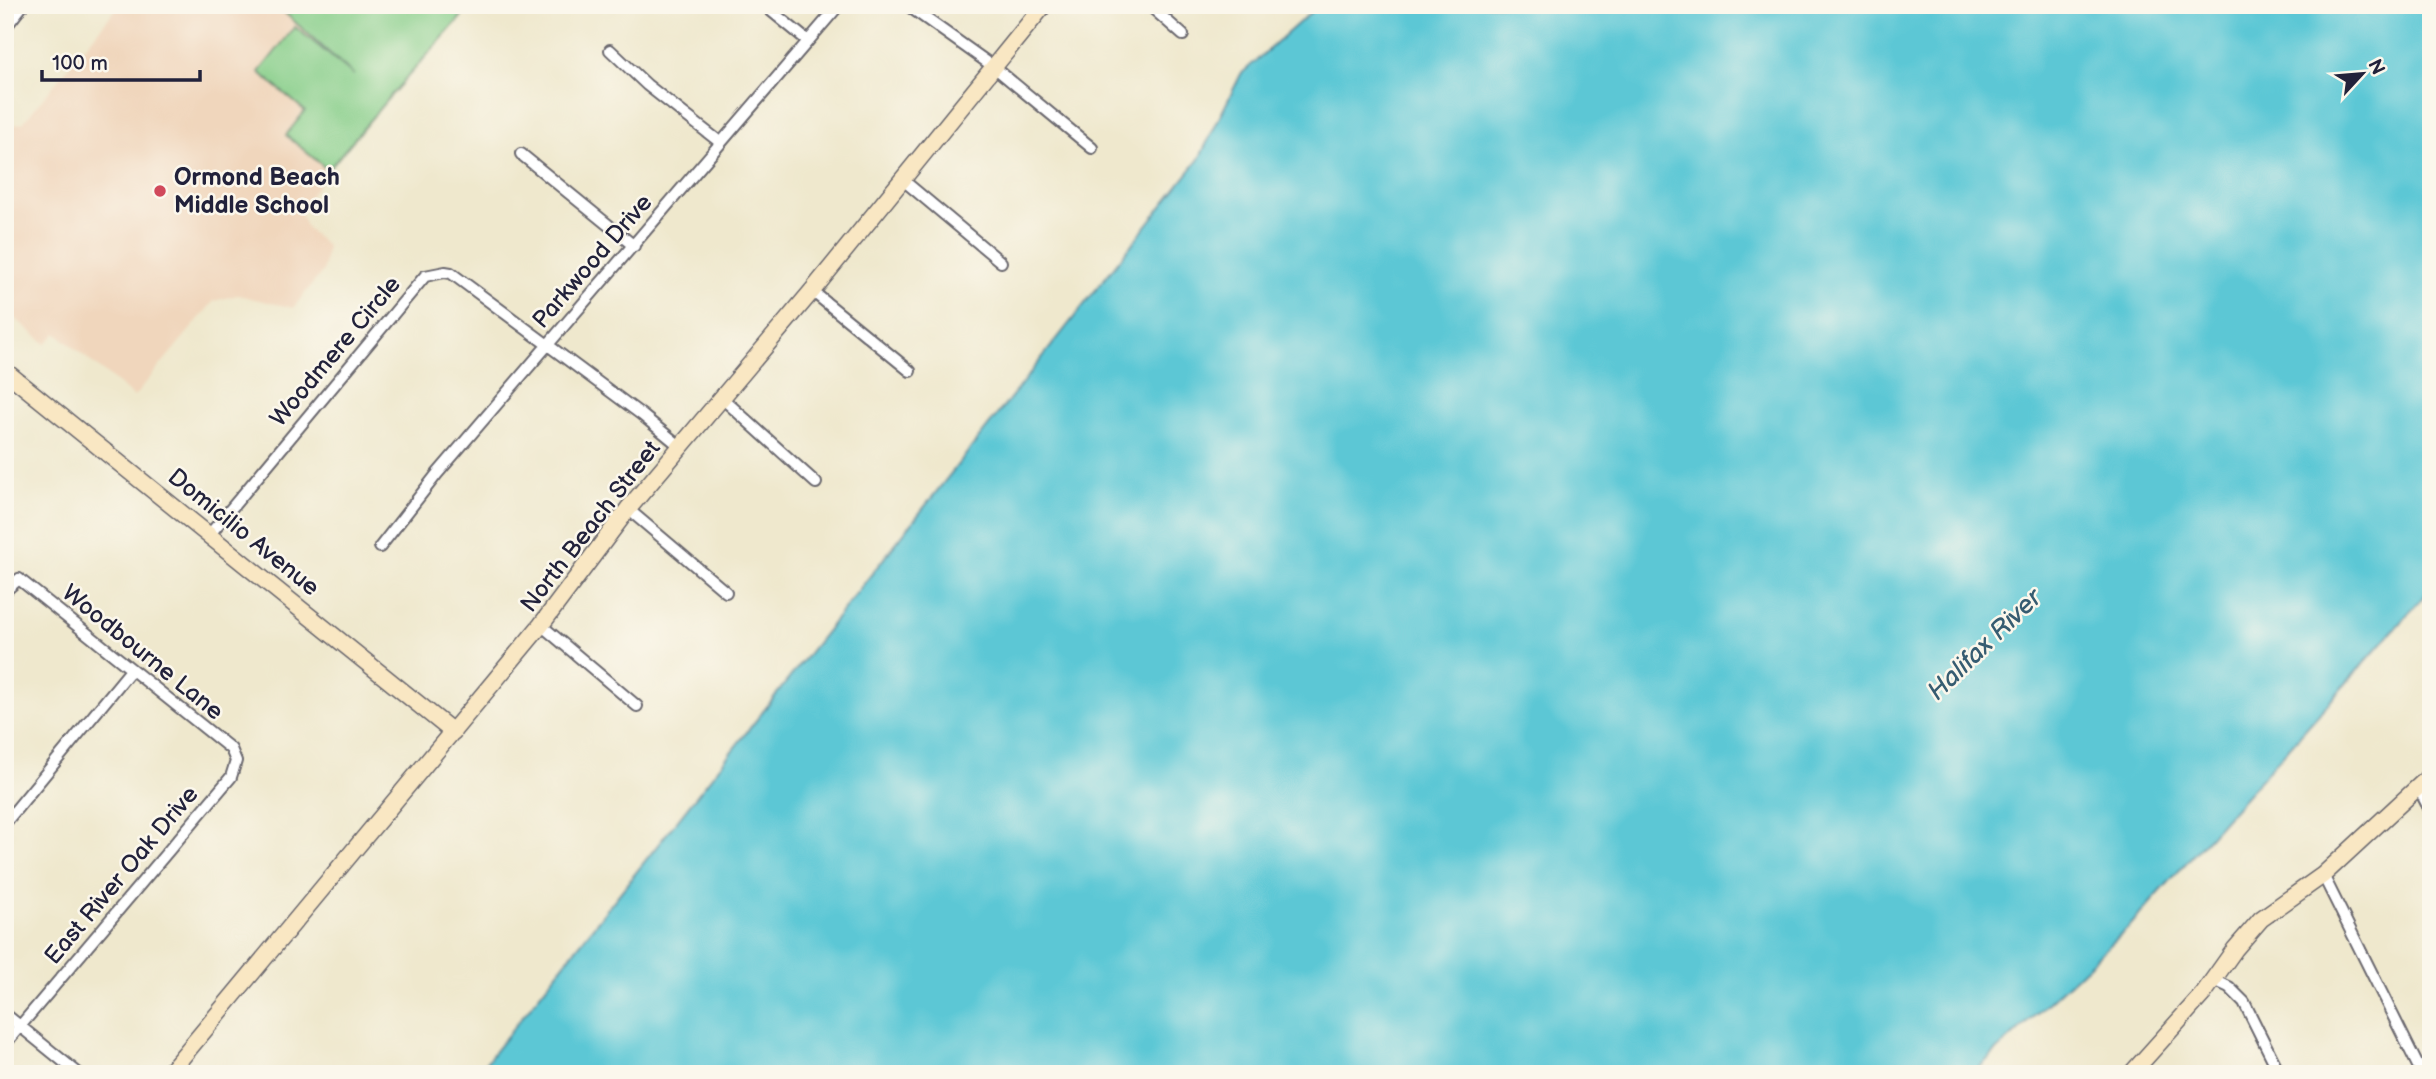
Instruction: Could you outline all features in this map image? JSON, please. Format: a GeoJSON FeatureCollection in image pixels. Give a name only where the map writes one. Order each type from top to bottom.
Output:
{"type":"FeatureCollection","features":[{"type":"Feature","properties":{"kind":"street"},"geometry":{"type":"LineString","coordinates":[[5,28],[23,5]]}},
{"type":"Feature","properties":{"kind":"street"},"geometry":{"type":"LineString","coordinates":[[764,5],[808,41]]}},
{"type":"Feature","properties":{"kind":"street","name":"Parkwood Drive"},"geometry":{"type":"LineString","coordinates":[[380,547],[436,474],[839,5]]}},
{"type":"Feature","properties":{"kind":"street"},"geometry":{"type":"LineString","coordinates":[[907,5],[994,67],[1092,148]]}},
{"type":"Feature","properties":{"kind":"street","name":"North Beach Street"},"geometry":{"type":"LineString","coordinates":[[168,1074],[541,625],[628,509],[813,291],[1044,5]]}},
{"type":"Feature","properties":{"kind":"street"},"geometry":{"type":"LineString","coordinates":[[1149,5],[1182,35]]}},
{"type":"Feature","properties":{"kind":"street"},"geometry":{"type":"LineString","coordinates":[[610,50],[648,85],[721,144]]}},
{"type":"Feature","properties":{"kind":"street"},"geometry":{"type":"LineString","coordinates":[[521,154],[634,246]]}},
{"type":"Feature","properties":{"kind":"street"},"geometry":{"type":"LineString","coordinates":[[903,180],[1001,261]]}},
{"type":"Feature","properties":{"kind":"street","name":"Woodmere Circle"},"geometry":{"type":"LineString","coordinates":[[211,534],[425,276],[445,272],[451,273],[681,447]]}},
{"type":"Feature","properties":{"kind":"street"},"geometry":{"type":"LineString","coordinates":[[813,291],[910,371]]}},
{"type":"Feature","properties":{"kind":"street","name":"Domicilio Avenue"},"geometry":{"type":"LineString","coordinates":[[5,370],[453,732]]}},
{"type":"Feature","properties":{"kind":"street"},"geometry":{"type":"LineString","coordinates":[[722,398],[817,483]]}},
{"type":"Feature","properties":{"kind":"street"},"geometry":{"type":"LineString","coordinates":[[628,509],[726,592]]}},
{"type":"Feature","properties":{"kind":"street","name":"Woodbourne Lane"},"geometry":{"type":"LineString","coordinates":[[5,591],[19,579],[231,749],[236,761]]}},
{"type":"Feature","properties":{"kind":"street"},"geometry":{"type":"LineString","coordinates":[[541,625],[637,706]]}},
{"type":"Feature","properties":{"kind":"street"},"geometry":{"type":"LineString","coordinates":[[5,822],[131,670]]}},
{"type":"Feature","properties":{"kind":"street","name":"East River Oak Drive"},"geometry":{"type":"LineString","coordinates":[[5,1045],[230,777],[236,761]]}},
{"type":"Feature","properties":{"kind":"street"},"geometry":{"type":"LineString","coordinates":[[2131,1074],[2214,980],[2235,949],[2262,919],[2323,875],[2431,775]]}},
{"type":"Feature","properties":{"kind":"street"},"geometry":{"type":"LineString","coordinates":[[2418,787],[2431,812]]}},
{"type":"Feature","properties":{"kind":"street"},"geometry":{"type":"LineString","coordinates":[[2323,875],[2422,1074]]}},
{"type":"Feature","properties":{"kind":"street"},"geometry":{"type":"LineString","coordinates":[[2214,980],[2229,987],[2244,1002],[2280,1074]]}},
{"type":"Feature","properties":{"kind":"street"},"geometry":{"type":"LineString","coordinates":[[5,1014],[79,1074]]}},
{"type":"Feature","properties":{"kind":"shaded area","name":"Ormond Beach Middle School"},"geometry":{"type":"Polygon","coordinates":[[[119,5],[472,5],[328,170],[300,211],[306,227],[327,246],[323,271],[293,308],[238,295],[214,301],[134,397],[56,333],[46,344],[5,310],[8,290],[5,277],[5,154],[14,141],[13,125],[23,123],[119,5]]]}},
{"type":"Feature","properties":{"kind":"green space"},"geometry":{"type":"Polygon","coordinates":[[[276,5],[472,5],[328,170],[286,135],[305,111],[259,72],[295,27],[354,75],[276,5]]]}},
{"type":"Feature","properties":{"kind":"water","name":"Halifax River"},"geometry":{"type":"Polygon","coordinates":[[[1319,5],[2431,5],[2431,588],[2128,928],[1972,1074],[477,1074],[1199,159],[1241,74],[1319,5]]]}},
{"type":"Feature","properties":{"kind":"place","name":"Ormond Beach Middle School"},"geometry":{"type":"Point","coordinates":[160,191]}}]}
